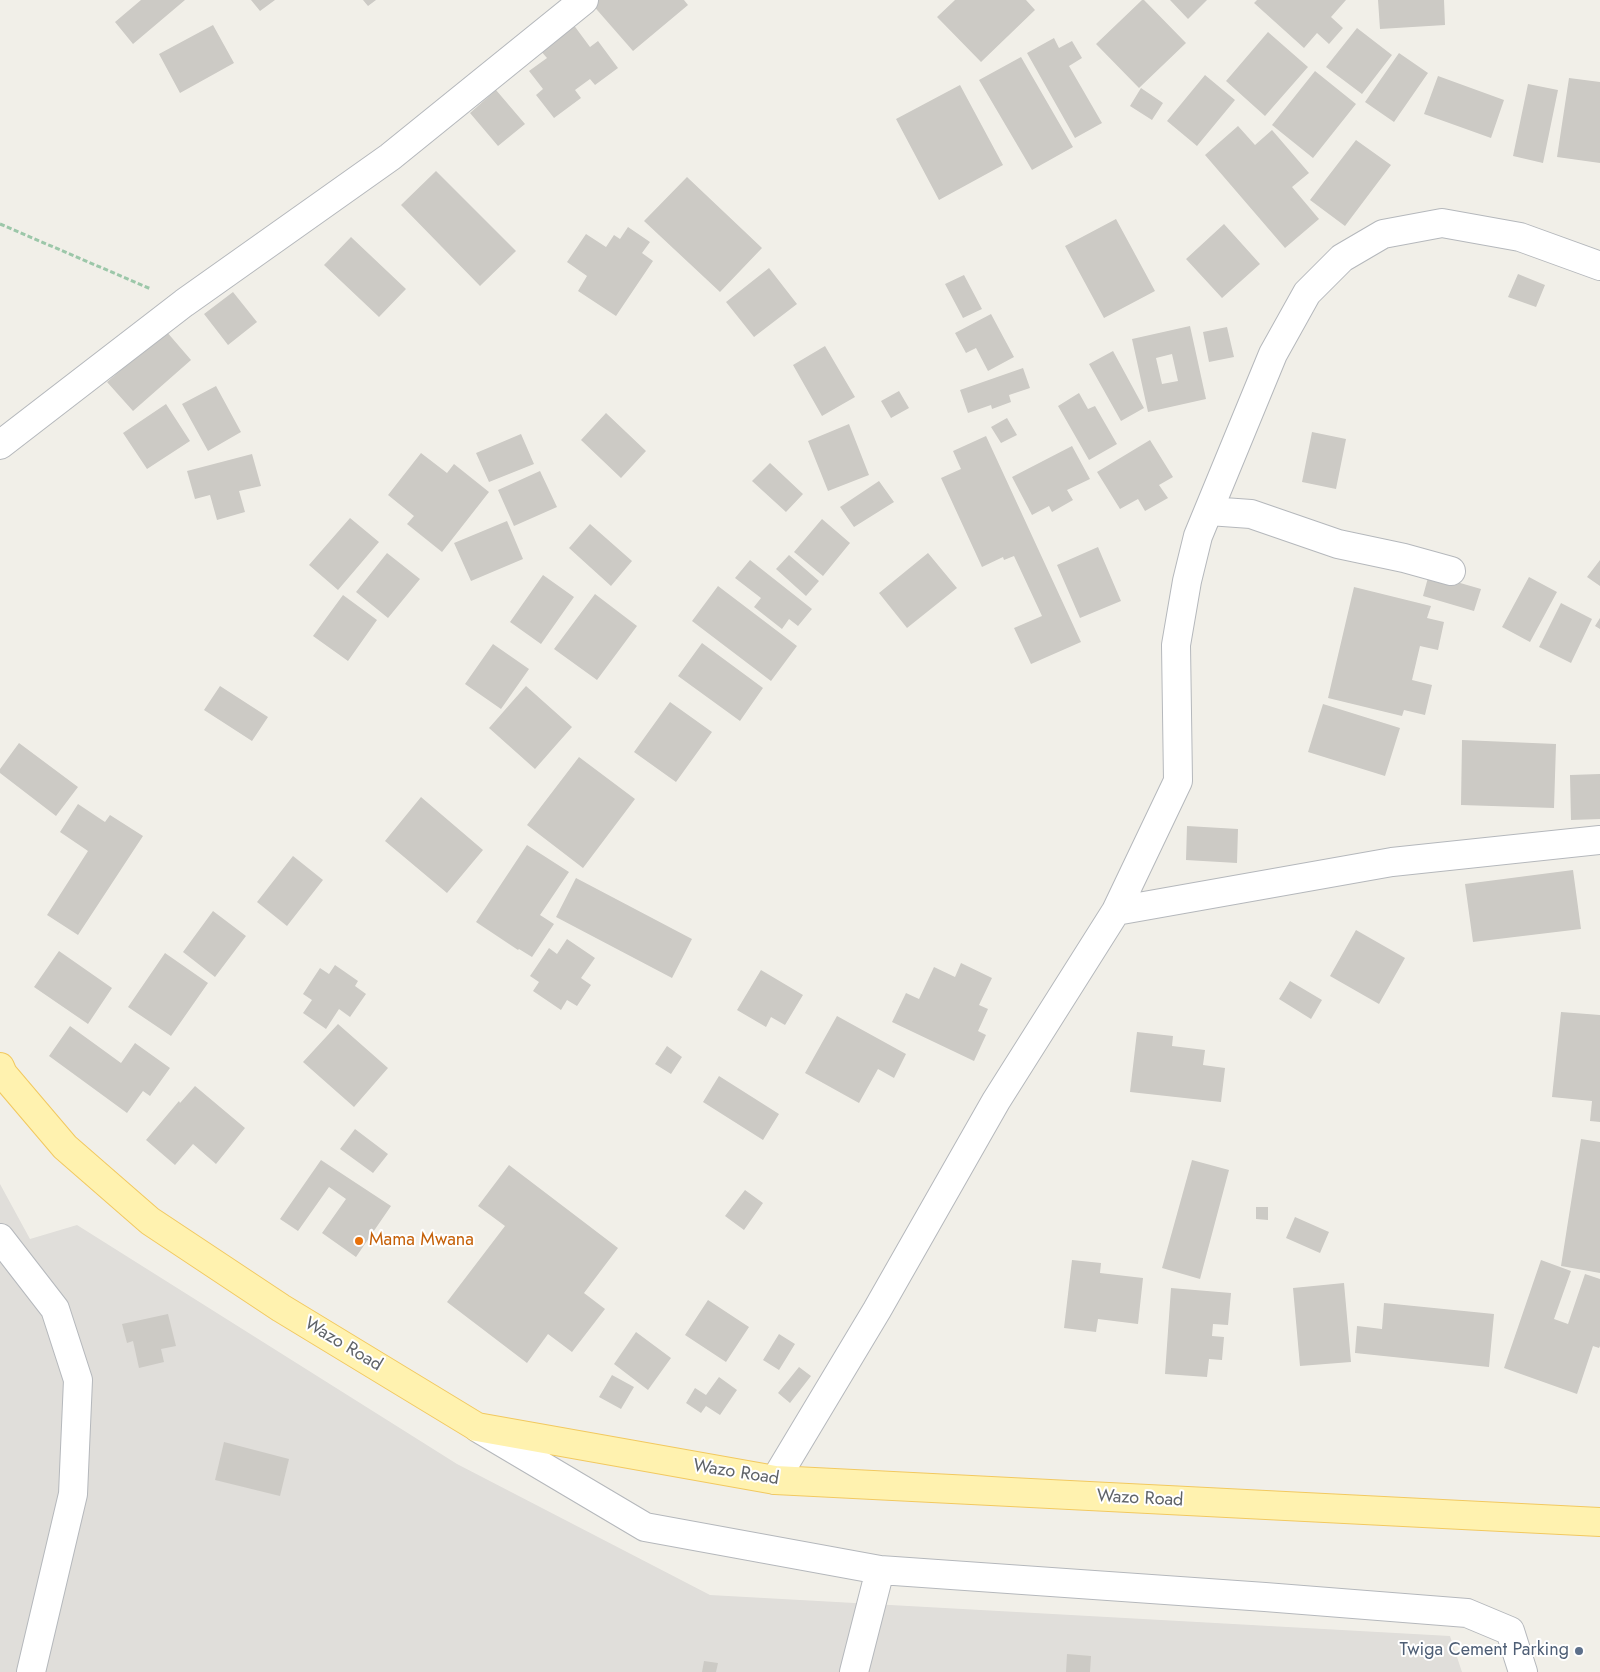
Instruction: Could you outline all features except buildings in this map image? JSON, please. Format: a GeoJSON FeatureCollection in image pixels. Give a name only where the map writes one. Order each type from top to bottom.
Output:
{"type":"FeatureCollection","features":[{"type":"Feature","properties":{"kind":"main road","name":"Wazo Road"},"geometry":{"type":"LineString","coordinates":[[0,1067],[3,1074],[66,1146],[150,1221],[281,1308],[477,1427],[775,1480],[1600,1522]]}},
{"type":"Feature","properties":{"kind":"street"},"geometry":{"type":"LineString","coordinates":[[0,445],[184,303],[390,157],[584,0]]}},
{"type":"Feature","properties":{"kind":"street"},"geometry":{"type":"LineString","coordinates":[[775,1480],[877,1310],[996,1101],[1116,911],[1178,780],[1176,645],[1187,582],[1198,536],[1273,354],[1307,293],[1342,258],[1383,234],[1442,223],[1520,237],[1600,266]]}},
{"type":"Feature","properties":{"kind":"street"},"geometry":{"type":"LineString","coordinates":[[1210,510],[1251,514],[1338,544],[1451,571]]}},
{"type":"Feature","properties":{"kind":"street"},"geometry":{"type":"LineString","coordinates":[[1116,911],[1392,862],[1600,840]]}},
{"type":"Feature","properties":{"kind":"street"},"geometry":{"type":"LineString","coordinates":[[0,1238],[55,1308],[78,1380],[72,1494],[32,1672]]}},
{"type":"Feature","properties":{"kind":"street"},"geometry":{"type":"LineString","coordinates":[[477,1427],[645,1527],[880,1570],[1467,1613],[1510,1631],[1523,1672]]}},
{"type":"Feature","properties":{"kind":"street"},"geometry":{"type":"LineString","coordinates":[[854,1672],[880,1570]]}},
{"type":"Feature","properties":{"kind":"path"},"geometry":{"type":"LineString","coordinates":[[0,224],[184,303]]}},
{"type":"Feature","properties":{"kind":"shaded area"},"geometry":{"type":"Polygon","coordinates":[[[0,1184],[30,1239],[77,1225],[457,1464],[710,1595],[1450,1636],[1462,1672],[0,1672],[0,1184]]]}},
{"type":"Feature","properties":{"kind":"place","name":"Mama Mwana"},"geometry":{"type":"Point","coordinates":[359,1241]}},
{"type":"Feature","properties":{"kind":"place","name":"Twiga Cement Parking"},"geometry":{"type":"Point","coordinates":[1579,1651]}}]}
